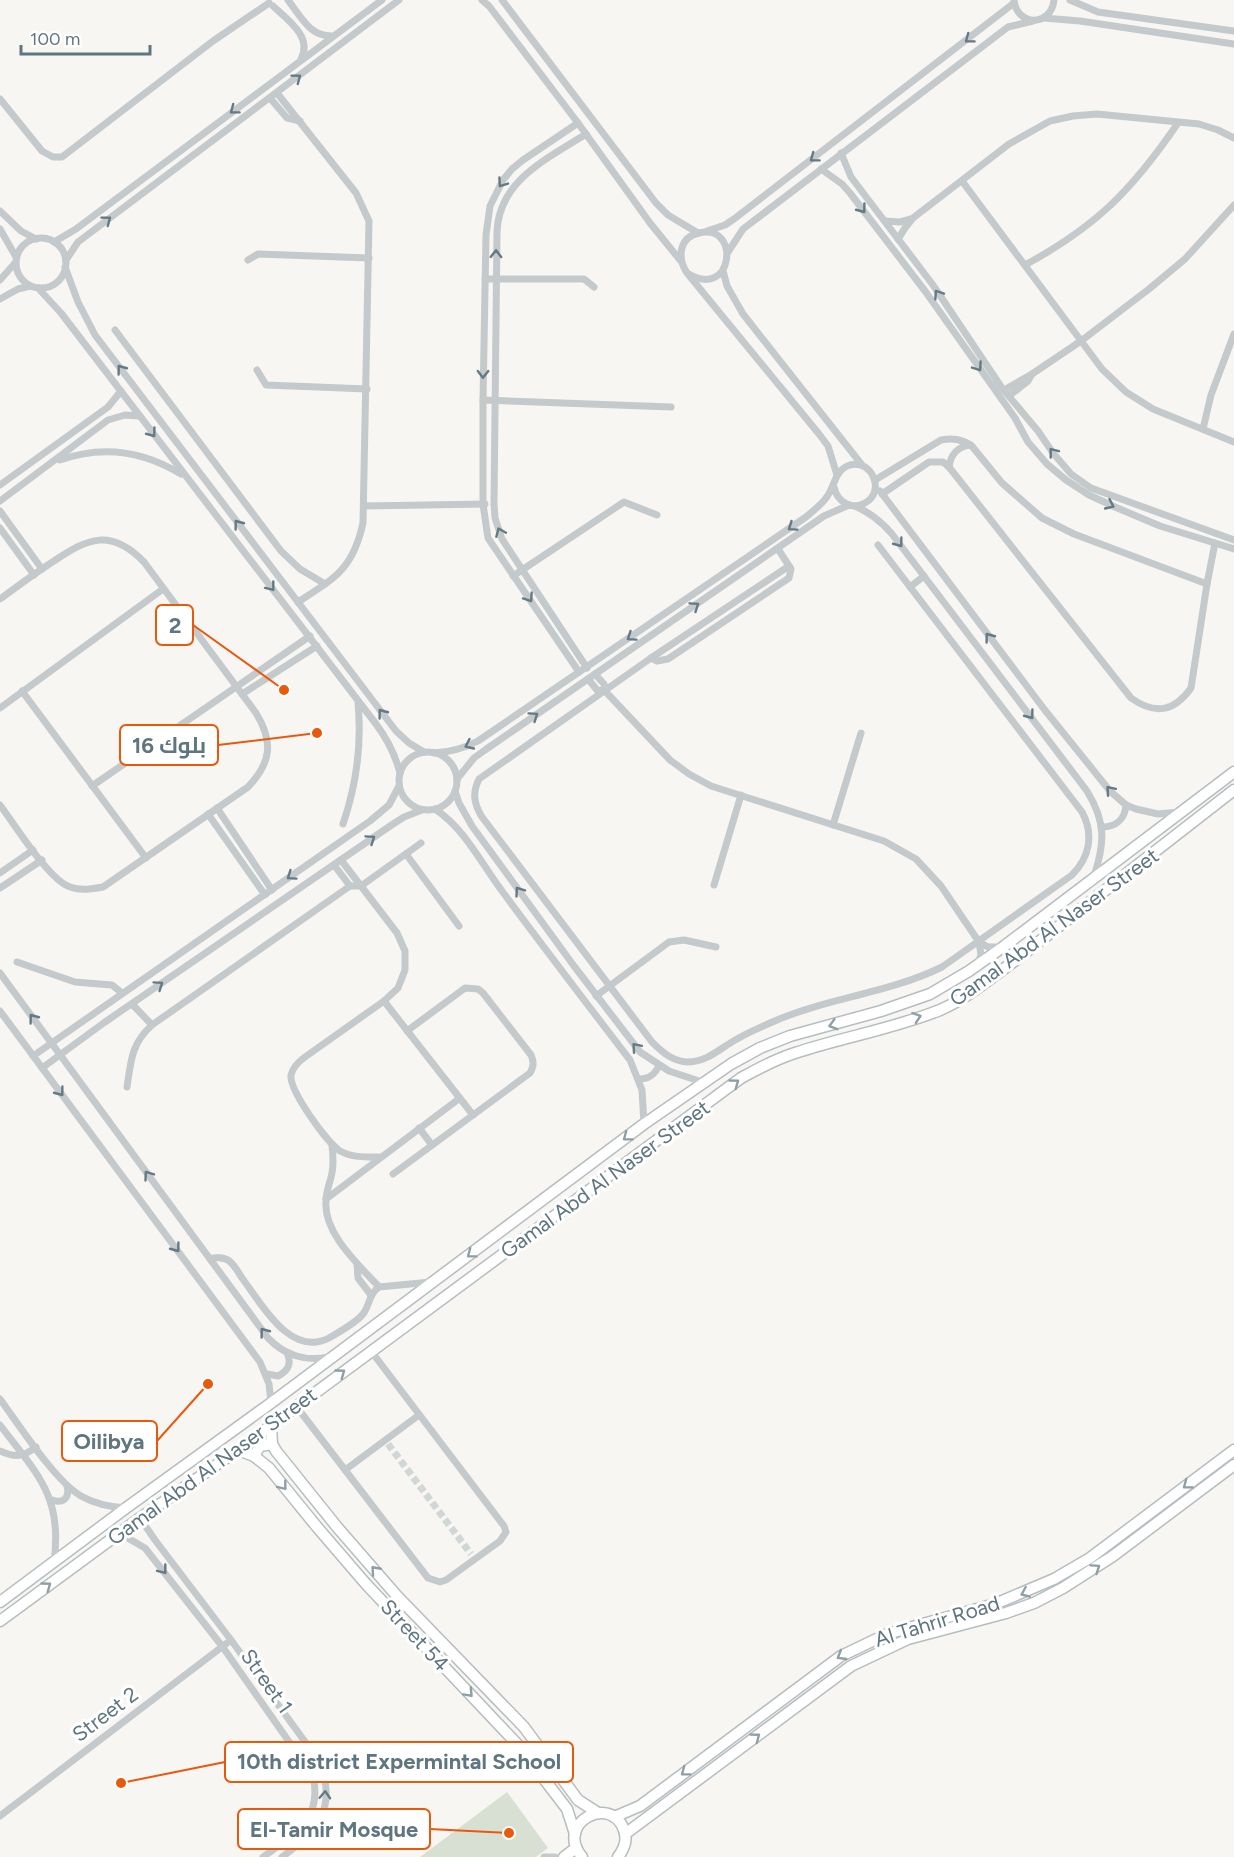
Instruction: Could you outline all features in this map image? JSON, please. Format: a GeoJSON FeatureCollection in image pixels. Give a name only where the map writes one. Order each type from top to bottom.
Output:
{"type":"FeatureCollection","features":[{"type":"Feature","properties":{"kind":"main road","name":"Gamal Abd Al Naser Street"},"geometry":{"type":"LineString","coordinates":[[0,1602],[5,1593],[54,1562],[272,1403],[644,1124],[731,1064],[760,1048],[790,1036],[881,1011],[930,994],[1003,947],[1234,772]]}},
{"type":"Feature","properties":{"kind":"main road","name":"Gamal Abd Al Naser Street"},"geometry":{"type":"LineString","coordinates":[[0,1621],[119,1533],[271,1426],[741,1078],[795,1053],[886,1028],[941,1009],[977,988],[1234,790]]}},
{"type":"Feature","properties":{"kind":"main road"},"geometry":{"type":"LineString","coordinates":[[535,1205],[538,1217],[547,1222]]}},
{"type":"Feature","properties":{"kind":"main road"},"geometry":{"type":"LineString","coordinates":[[507,1226],[519,1232],[522,1240]]}},
{"type":"Feature","properties":{"kind":"main road"},"geometry":{"type":"LineString","coordinates":[[254,1456],[260,1446],[272,1444],[271,1426]]}},
{"type":"Feature","properties":{"kind":"main road","name":"Street 54"},"geometry":{"type":"LineString","coordinates":[[272,1444],[308,1492],[374,1570],[524,1727],[578,1800],[598,1813]]}},
{"type":"Feature","properties":{"kind":"main road","name":"Street 54"},"geometry":{"type":"LineString","coordinates":[[238,1450],[254,1456],[269,1468],[366,1584],[518,1745],[567,1809],[579,1852]]}},
{"type":"Feature","properties":{"kind":"main road","name":"Al Tahrir Road"},"geometry":{"type":"LineString","coordinates":[[614,1817],[640,1806],[841,1656],[887,1634],[995,1604],[1054,1579],[1098,1552],[1234,1450]]}},
{"type":"Feature","properties":{"kind":"main road","name":"Al Tahrir Road"},"geometry":{"type":"LineString","coordinates":[[625,1834],[851,1666],[908,1639],[1034,1603],[1063,1588],[1113,1556],[1234,1465]]}},
{"type":"Feature","properties":{"kind":"main road"},"geometry":{"type":"LineString","coordinates":[[575,1834],[581,1821],[589,1816],[598,1813],[614,1817],[625,1834],[621,1856]]}},
{"type":"Feature","properties":{"kind":"main road"},"geometry":{"type":"LineString","coordinates":[[564,1857],[579,1852]]}},
{"type":"Feature","properties":{"kind":"street"},"geometry":{"type":"LineString","coordinates":[[270,3],[280,6],[287,0],[321,37],[333,36]]}},
{"type":"Feature","properties":{"kind":"street"},"geometry":{"type":"LineString","coordinates":[[54,242],[76,229],[382,0]]}},
{"type":"Feature","properties":{"kind":"street"},"geometry":{"type":"LineString","coordinates":[[0,299],[18,289],[47,287],[56,283],[62,276],[78,242],[399,0]]}},
{"type":"Feature","properties":{"kind":"street"},"geometry":{"type":"LineString","coordinates":[[482,0],[489,6],[578,123],[650,223],[681,260],[687,273],[828,446],[837,475]]}},
{"type":"Feature","properties":{"kind":"street"},"geometry":{"type":"LineString","coordinates":[[502,0],[656,203],[668,215],[701,232],[720,238],[728,252]]}},
{"type":"Feature","properties":{"kind":"street"},"geometry":{"type":"LineString","coordinates":[[1044,18],[1052,10],[1054,0]]}},
{"type":"Feature","properties":{"kind":"street"},"geometry":{"type":"LineString","coordinates":[[1070,0],[1098,12],[1234,31]]}},
{"type":"Feature","properties":{"kind":"street"},"geometry":{"type":"LineString","coordinates":[[681,260],[680,253],[686,240],[701,232],[725,225],[734,219],[1014,1],[1020,15],[1033,21]]}},
{"type":"Feature","properties":{"kind":"street"},"geometry":{"type":"LineString","coordinates":[[270,3],[298,30],[305,51],[300,61]]}},
{"type":"Feature","properties":{"kind":"street"},"geometry":{"type":"LineString","coordinates":[[0,99],[42,151],[53,157],[62,156],[211,43],[270,3]]}},
{"type":"Feature","properties":{"kind":"street"},"geometry":{"type":"LineString","coordinates":[[687,273],[705,280],[723,271],[728,252],[743,229],[1008,27],[1044,18],[1080,21],[1234,44]]}},
{"type":"Feature","properties":{"kind":"street"},"geometry":{"type":"LineString","coordinates":[[274,96],[287,118],[300,121],[356,193],[369,221],[364,506],[359,543],[349,562],[338,574],[297,602]]}},
{"type":"Feature","properties":{"kind":"street"},"geometry":{"type":"LineString","coordinates":[[898,239],[914,218],[1009,144],[1050,121],[1097,114],[1198,124],[1234,138]]}},
{"type":"Feature","properties":{"kind":"street"},"geometry":{"type":"LineString","coordinates":[[578,123],[523,160],[503,180],[486,220],[483,504],[488,538],[579,672]]}},
{"type":"Feature","properties":{"kind":"street"},"geometry":{"type":"LineString","coordinates":[[1024,265],[1059,246],[1091,224],[1120,198],[1142,173],[1179,123]]}},
{"type":"Feature","properties":{"kind":"street"},"geometry":{"type":"LineString","coordinates":[[586,134],[531,170],[512,188],[500,210],[497,222],[494,401],[494,504],[498,531],[586,668]]}},
{"type":"Feature","properties":{"kind":"street"},"geometry":{"type":"LineString","coordinates":[[841,153],[858,187],[898,239],[1008,395],[1071,474],[1091,488],[1234,540]]}},
{"type":"Feature","properties":{"kind":"street"},"geometry":{"type":"LineString","coordinates":[[523,160],[531,170]]}},
{"type":"Feature","properties":{"kind":"street"},"geometry":{"type":"LineString","coordinates":[[821,169],[842,184],[850,193],[924,291],[1034,449],[1047,464],[1089,495],[1160,526],[1234,549]]}},
{"type":"Feature","properties":{"kind":"street"},"geometry":{"type":"LineString","coordinates":[[962,181],[1102,369],[1126,392],[1153,409],[1234,442]]}},
{"type":"Feature","properties":{"kind":"street"},"geometry":{"type":"LineString","coordinates":[[850,193],[858,187]]}},
{"type":"Feature","properties":{"kind":"street"},"geometry":{"type":"LineString","coordinates":[[1005,405],[1008,395],[1028,381],[1032,374],[1081,341],[1180,262],[1234,205]]}},
{"type":"Feature","properties":{"kind":"street"},"geometry":{"type":"LineString","coordinates":[[0,211],[21,231],[36,239]]}},
{"type":"Feature","properties":{"kind":"street"},"geometry":{"type":"LineString","coordinates":[[885,221],[900,222],[914,218]]}},
{"type":"Feature","properties":{"kind":"street"},"geometry":{"type":"LineString","coordinates":[[0,230],[16,260],[17,272],[22,281],[34,287],[61,313],[387,739],[395,755],[399,786],[405,800],[422,810]]}},
{"type":"Feature","properties":{"kind":"street"},"geometry":{"type":"LineString","coordinates":[[0,280],[27,242],[42,238],[54,242],[62,250],[78,302],[95,335],[396,731],[424,752]]}},
{"type":"Feature","properties":{"kind":"street"},"geometry":{"type":"LineString","coordinates":[[248,260],[258,254],[369,258]]}},
{"type":"Feature","properties":{"kind":"street"},"geometry":{"type":"LineString","coordinates":[[723,271],[727,286],[742,314],[862,465],[868,469],[882,494],[1044,710],[1110,791],[1126,805],[1147,812],[1158,814],[1182,811]]}},
{"type":"Feature","properties":{"kind":"street"},"geometry":{"type":"LineString","coordinates":[[485,279],[584,279],[594,287]]}},
{"type":"Feature","properties":{"kind":"street"},"geometry":{"type":"LineString","coordinates":[[115,330],[281,551],[300,569],[325,584]]}},
{"type":"Feature","properties":{"kind":"street"},"geometry":{"type":"LineString","coordinates":[[1203,429],[1211,395],[1234,334]]}},
{"type":"Feature","properties":{"kind":"street"},"geometry":{"type":"LineString","coordinates":[[257,370],[266,385],[367,389]]}},
{"type":"Feature","properties":{"kind":"street"},"geometry":{"type":"LineString","coordinates":[[0,485],[108,407],[121,391]]}},
{"type":"Feature","properties":{"kind":"street"},"geometry":{"type":"LineString","coordinates":[[483,400],[671,407]]}},
{"type":"Feature","properties":{"kind":"street"},"geometry":{"type":"LineString","coordinates":[[0,501],[108,420],[124,415],[139,416]]}},
{"type":"Feature","properties":{"kind":"street"},"geometry":{"type":"LineString","coordinates":[[457,779],[465,768],[485,750],[824,516],[864,504],[875,492],[876,482],[941,440],[951,438],[971,445],[1002,483],[1042,518],[1074,534],[1207,584]]}},
{"type":"Feature","properties":{"kind":"street"},"geometry":{"type":"LineString","coordinates":[[949,467],[950,460],[958,449],[971,445]]}},
{"type":"Feature","properties":{"kind":"street"},"geometry":{"type":"LineString","coordinates":[[55,461],[76,454],[99,451],[122,452],[155,460],[185,476]]}},
{"type":"Feature","properties":{"kind":"street"},"geometry":{"type":"LineString","coordinates":[[882,494],[929,462],[943,462],[1131,698],[1142,706],[1156,709],[1171,707],[1183,699],[1191,688],[1215,543]]}},
{"type":"Feature","properties":{"kind":"street"},"geometry":{"type":"LineString","coordinates":[[399,773],[409,759],[424,752],[449,752],[478,741],[806,517],[826,498],[843,468],[862,465]]}},
{"type":"Feature","properties":{"kind":"street"},"geometry":{"type":"LineString","coordinates":[[900,465],[909,476]]}},
{"type":"Feature","properties":{"kind":"street"},"geometry":{"type":"LineString","coordinates":[[834,487],[838,498],[882,522],[1094,802],[1102,827],[1101,853],[1094,878]]}},
{"type":"Feature","properties":{"kind":"street"},"geometry":{"type":"LineString","coordinates":[[513,576],[624,502],[657,515]]}},
{"type":"Feature","properties":{"kind":"street"},"geometry":{"type":"LineString","coordinates":[[364,506],[494,504]]}},
{"type":"Feature","properties":{"kind":"street"},"geometry":{"type":"LineString","coordinates":[[0,511],[42,569]]}},
{"type":"Feature","properties":{"kind":"street"},"geometry":{"type":"LineString","coordinates":[[1160,526],[1165,516]]}},
{"type":"Feature","properties":{"kind":"street"},"geometry":{"type":"LineString","coordinates":[[0,528],[34,575]]}},
{"type":"Feature","properties":{"kind":"street"},"geometry":{"type":"LineString","coordinates":[[0,599],[71,549],[86,542],[102,540],[118,542],[132,550],[164,589],[265,727],[268,743],[266,760],[259,775],[248,787],[103,887],[87,890],[70,887],[56,879],[0,806]]}},
{"type":"Feature","properties":{"kind":"street"},"geometry":{"type":"LineString","coordinates":[[778,549],[789,566],[651,658],[479,779],[475,788],[474,798],[482,817],[662,1052],[680,1060],[700,1060],[772,1022],[813,1007],[920,978],[942,968],[1072,875],[1082,863],[1088,849],[1089,834],[1082,812],[878,545]]}},
{"type":"Feature","properties":{"kind":"street"},"geometry":{"type":"LineString","coordinates":[[246,554],[256,547]]}},
{"type":"Feature","properties":{"kind":"street"},"geometry":{"type":"LineString","coordinates":[[910,587],[924,576]]}},
{"type":"Feature","properties":{"kind":"street"},"geometry":{"type":"LineString","coordinates":[[0,708],[164,589]]}},
{"type":"Feature","properties":{"kind":"street"},"geometry":{"type":"LineString","coordinates":[[92,786],[310,636]]}},
{"type":"Feature","properties":{"kind":"street"},"geometry":{"type":"LineString","coordinates":[[242,694],[317,646]]}},
{"type":"Feature","properties":{"kind":"street"},"geometry":{"type":"LineString","coordinates":[[595,674],[604,684],[605,691],[670,760],[683,770],[711,786],[884,842],[916,860],[941,886],[979,942],[981,955],[977,965]]}},
{"type":"Feature","properties":{"kind":"street"},"geometry":{"type":"LineString","coordinates":[[588,679],[597,690],[605,691]]}},
{"type":"Feature","properties":{"kind":"street"},"geometry":{"type":"LineString","coordinates":[[22,691],[146,858]]}},
{"type":"Feature","properties":{"kind":"street"},"geometry":{"type":"LineString","coordinates":[[343,824],[358,767],[361,725],[358,700]]}},
{"type":"Feature","properties":{"kind":"street"},"geometry":{"type":"LineString","coordinates":[[833,825],[861,733]]}},
{"type":"Feature","properties":{"kind":"street"},"geometry":{"type":"LineString","coordinates":[[1041,758],[1054,747]]}},
{"type":"Feature","properties":{"kind":"street"},"geometry":{"type":"LineString","coordinates":[[42,1068],[105,1022],[404,817],[422,810],[435,809],[447,802],[455,791],[457,779],[455,770],[443,756],[434,753]]}},
{"type":"Feature","properties":{"kind":"street"},"geometry":{"type":"LineString","coordinates":[[33,1056],[384,811],[399,786]]}},
{"type":"Feature","properties":{"kind":"street"},"geometry":{"type":"LineString","coordinates":[[455,791],[472,826],[596,996],[640,1052],[659,1065],[705,1083]]}},
{"type":"Feature","properties":{"kind":"street"},"geometry":{"type":"LineString","coordinates":[[714,885],[741,795]]}},
{"type":"Feature","properties":{"kind":"street"},"geometry":{"type":"LineString","coordinates":[[1102,827],[1108,827],[1119,821],[1126,811],[1126,805]]}},
{"type":"Feature","properties":{"kind":"street"},"geometry":{"type":"LineString","coordinates":[[217,808],[272,890]]}},
{"type":"Feature","properties":{"kind":"street"},"geometry":{"type":"LineString","coordinates":[[435,809],[446,816],[462,835],[497,885],[630,1060],[639,1079],[644,1101],[644,1124]]}},
{"type":"Feature","properties":{"kind":"street"},"geometry":{"type":"LineString","coordinates":[[208,814],[265,895]]}},
{"type":"Feature","properties":{"kind":"street"},"geometry":{"type":"LineString","coordinates":[[127,1087],[133,1050],[140,1036],[152,1025],[350,886],[362,886],[421,843]]}},
{"type":"Feature","properties":{"kind":"street"},"geometry":{"type":"LineString","coordinates":[[0,873],[33,850]]}},
{"type":"Feature","properties":{"kind":"street"},"geometry":{"type":"LineString","coordinates":[[406,854],[459,926]]}},
{"type":"Feature","properties":{"kind":"street"},"geometry":{"type":"LineString","coordinates":[[0,888],[42,860]]}},
{"type":"Feature","properties":{"kind":"street"},"geometry":{"type":"LineString","coordinates":[[341,860],[397,933],[405,951],[405,970],[398,988],[384,1001],[295,1065],[291,1077],[294,1089],[332,1145],[354,1156],[381,1157]]}},
{"type":"Feature","properties":{"kind":"street"},"geometry":{"type":"LineString","coordinates":[[334,865],[350,886]]}},
{"type":"Feature","properties":{"kind":"street"},"geometry":{"type":"LineString","coordinates":[[596,996],[674,940],[716,947]]}},
{"type":"Feature","properties":{"kind":"street"},"geometry":{"type":"LineString","coordinates":[[979,942],[993,948],[1003,947]]}},
{"type":"Feature","properties":{"kind":"street"},"geometry":{"type":"LineString","coordinates":[[17,962],[75,982],[112,985],[122,993]]}},
{"type":"Feature","properties":{"kind":"street"},"geometry":{"type":"LineString","coordinates":[[0,973],[268,1338],[288,1353],[310,1359],[334,1356]]}},
{"type":"Feature","properties":{"kind":"street"},"geometry":{"type":"LineString","coordinates":[[393,1174],[530,1073],[534,1061],[483,993],[477,989],[465,988],[407,1030]]}},
{"type":"Feature","properties":{"kind":"street"},"geometry":{"type":"LineString","coordinates":[[384,1001],[473,1115]]}},
{"type":"Feature","properties":{"kind":"street"},"geometry":{"type":"LineString","coordinates":[[132,1004],[152,1025]]}},
{"type":"Feature","properties":{"kind":"street"},"geometry":{"type":"LineString","coordinates":[[98,1010],[105,1022]]}},
{"type":"Feature","properties":{"kind":"street"},"geometry":{"type":"LineString","coordinates":[[0,1011],[222,1309],[267,1374],[272,1403]]}},
{"type":"Feature","properties":{"kind":"street"},"geometry":{"type":"LineString","coordinates":[[639,1079],[652,1076],[657,1072],[659,1065]]}},
{"type":"Feature","properties":{"kind":"street"},"geometry":{"type":"LineString","coordinates":[[326,1199],[460,1098]]}},
{"type":"Feature","properties":{"kind":"street"},"geometry":{"type":"LineString","coordinates":[[419,1128],[432,1145]]}},
{"type":"Feature","properties":{"kind":"street"},"geometry":{"type":"LineString","coordinates":[[332,1145],[332,1174],[325,1210],[328,1221],[357,1264],[379,1287]]}},
{"type":"Feature","properties":{"kind":"street"},"geometry":{"type":"LineString","coordinates":[[210,1259],[219,1258],[231,1263],[274,1322],[287,1333],[306,1341],[317,1341],[330,1337],[354,1321],[365,1311],[371,1295],[379,1287],[433,1282]]}},
{"type":"Feature","properties":{"kind":"street"},"geometry":{"type":"LineString","coordinates":[[357,1264],[358,1278],[371,1295]]}},
{"type":"Feature","properties":{"kind":"street"},"geometry":{"type":"LineString","coordinates":[[297,1406],[428,1578],[440,1582],[504,1536],[506,1532],[504,1526],[371,1351]]}},
{"type":"Feature","properties":{"kind":"street"},"geometry":{"type":"LineString","coordinates":[[267,1374],[278,1376],[287,1370],[290,1364],[288,1353]]}},
{"type":"Feature","properties":{"kind":"street"},"geometry":{"type":"LineString","coordinates":[[0,1399],[67,1486],[94,1503],[126,1508]]}},
{"type":"Feature","properties":{"kind":"street"},"geometry":{"type":"LineString","coordinates":[[345,1470],[387,1442],[419,1415]]}},
{"type":"Feature","properties":{"kind":"street"},"geometry":{"type":"LineString","coordinates":[[0,1425],[24,1456],[52,1500],[56,1530],[54,1562]]}},
{"type":"Feature","properties":{"kind":"street"},"geometry":{"type":"LineString","coordinates":[[0,1451],[11,1456],[24,1456],[36,1446]]}},
{"type":"Feature","properties":{"kind":"street"},"geometry":{"type":"LineString","coordinates":[[52,1500],[63,1501],[67,1497],[67,1486]]}},
{"type":"Feature","properties":{"kind":"street","name":"Street 1"},"geometry":{"type":"LineString","coordinates":[[140,1518],[319,1761],[323,1771],[326,1794],[321,1816],[309,1835],[282,1857]]}},
{"type":"Feature","properties":{"kind":"street","name":"Street 1"},"geometry":{"type":"LineString","coordinates":[[119,1533],[145,1548],[222,1646],[307,1765],[312,1776],[316,1789],[315,1803],[310,1816],[303,1827],[262,1857]]}},
{"type":"Feature","properties":{"kind":"street","name":"Street 2"},"geometry":{"type":"LineString","coordinates":[[0,1816],[231,1640]]}},
{"type":"Feature","properties":{"kind":"street"},"geometry":{"type":"LineString","coordinates":[[544,1857],[555,1857]]}},
{"type":"Feature","properties":{"kind":"shaded area"},"geometry":{"type":"Polygon","coordinates":[[[507,1792],[548,1848],[536,1857],[420,1857],[507,1792]]]}},
{"type":"Feature","properties":{"kind":"tunnel"},"geometry":{"type":"LineString","coordinates":[[388,1444],[471,1554]]}},
{"type":"Feature","properties":{"kind":"place","name":"2"},"geometry":{"type":"Point","coordinates":[284,690]}},
{"type":"Feature","properties":{"kind":"place","name":"بلوك 16"},"geometry":{"type":"Point","coordinates":[317,733]}},
{"type":"Feature","properties":{"kind":"place","name":"Oilibya"},"geometry":{"type":"Point","coordinates":[208,1384]}},
{"type":"Feature","properties":{"kind":"place","name":"10th district Expermintal School"},"geometry":{"type":"Point","coordinates":[121,1783]}},
{"type":"Feature","properties":{"kind":"place","name":"El-Tamir Mosque"},"geometry":{"type":"Point","coordinates":[509,1833]}}]}
